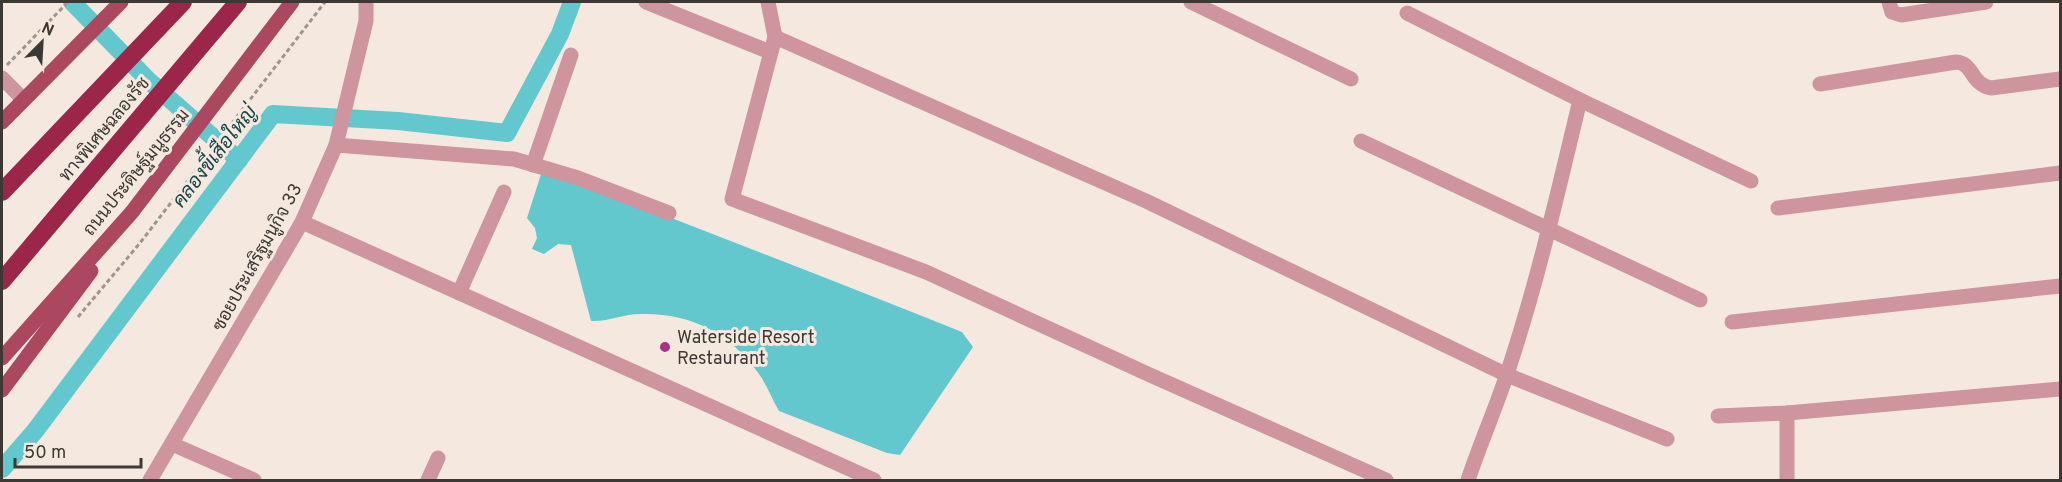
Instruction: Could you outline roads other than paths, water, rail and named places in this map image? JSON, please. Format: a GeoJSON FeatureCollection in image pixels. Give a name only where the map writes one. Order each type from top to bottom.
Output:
{"type":"FeatureCollection","features":[{"type":"Feature","properties":{"kind":"highway","name":"ทางพิเศษฉลองรัช"},"geometry":{"type":"LineString","coordinates":[[2,192],[183,2]]}},
{"type":"Feature","properties":{"kind":"highway","name":"ทางพิเศษฉลองรัช"},"geometry":{"type":"LineString","coordinates":[[2,281],[238,2]]}},
{"type":"Feature","properties":{"kind":"main road"},"geometry":{"type":"LineString","coordinates":[[4,118],[121,2]]}},
{"type":"Feature","properties":{"kind":"main road","name":"ถนนประดิษฐ์มนูธรรม"},"geometry":{"type":"LineString","coordinates":[[2,358],[132,213],[292,2]]}},
{"type":"Feature","properties":{"kind":"main road"},"geometry":{"type":"LineString","coordinates":[[2,390],[132,213]]}},
{"type":"Feature","properties":{"kind":"street","name":"ซอยประเสริฐมนูกิจ 33"},"geometry":{"type":"LineString","coordinates":[[150,480],[302,222],[336,145],[366,21],[366,2]]}},
{"type":"Feature","properties":{"kind":"street"},"geometry":{"type":"LineString","coordinates":[[646,2],[772,44],[1146,201],[1507,375],[1667,439]]}},
{"type":"Feature","properties":{"kind":"street"},"geometry":{"type":"LineString","coordinates":[[768,2],[772,44],[732,199],[926,272],[1386,480]]}},
{"type":"Feature","properties":{"kind":"street"},"geometry":{"type":"LineString","coordinates":[[1191,2],[1352,79]]}},
{"type":"Feature","properties":{"kind":"street"},"geometry":{"type":"LineString","coordinates":[[1889,2],[1892,12],[1901,15],[1986,2]]}},
{"type":"Feature","properties":{"kind":"street"},"geometry":{"type":"LineString","coordinates":[[1407,13],[1580,100],[1751,181]]}},
{"type":"Feature","properties":{"kind":"street"},"geometry":{"type":"LineString","coordinates":[[533,165],[571,55]]}},
{"type":"Feature","properties":{"kind":"street"},"geometry":{"type":"LineString","coordinates":[[1820,84],[1956,62],[1968,67],[1976,82],[1991,88],[2061,79]]}},
{"type":"Feature","properties":{"kind":"street"},"geometry":{"type":"LineString","coordinates":[[2,78],[23,99]]}},
{"type":"Feature","properties":{"kind":"street"},"geometry":{"type":"LineString","coordinates":[[1468,480],[1507,375],[1549,229],[1580,100]]}},
{"type":"Feature","properties":{"kind":"street"},"geometry":{"type":"LineString","coordinates":[[1360,141],[1700,300]]}},
{"type":"Feature","properties":{"kind":"street"},"geometry":{"type":"LineString","coordinates":[[336,145],[514,159],[578,178],[669,213]]}},
{"type":"Feature","properties":{"kind":"street"},"geometry":{"type":"LineString","coordinates":[[1778,208],[2061,173]]}},
{"type":"Feature","properties":{"kind":"street"},"geometry":{"type":"LineString","coordinates":[[459,293],[504,192]]}},
{"type":"Feature","properties":{"kind":"street"},"geometry":{"type":"LineString","coordinates":[[302,222],[874,480]]}},
{"type":"Feature","properties":{"kind":"street"},"geometry":{"type":"LineString","coordinates":[[1732,322],[2061,286]]}},
{"type":"Feature","properties":{"kind":"street"},"geometry":{"type":"LineString","coordinates":[[1718,416],[1787,413],[2061,389]]}},
{"type":"Feature","properties":{"kind":"street"},"geometry":{"type":"LineString","coordinates":[[1787,413],[1787,480]]}},
{"type":"Feature","properties":{"kind":"street"},"geometry":{"type":"LineString","coordinates":[[172,444],[254,480]]}},
{"type":"Feature","properties":{"kind":"street"},"geometry":{"type":"LineString","coordinates":[[428,480],[438,458]]}},
{"type":"Feature","properties":{"kind":"water"},"geometry":{"type":"Polygon","coordinates":[[[543,168],[962,332],[973,347],[900,455],[887,453],[779,411],[762,378],[748,360],[735,347],[708,328],[676,317],[659,315],[634,314],[591,321],[571,245],[558,244],[544,254],[532,249],[537,238],[535,228],[527,218],[543,168]]]}},
{"type":"Feature","properties":{"kind":"waterway"},"geometry":{"type":"LineString","coordinates":[[72,2],[149,81],[239,160]]}},
{"type":"Feature","properties":{"kind":"waterway","name":"คลองขี้เสือใหญ่"},"geometry":{"type":"LineString","coordinates":[[2,469],[35,431],[273,114],[398,121],[507,133],[560,34],[572,2]]}},
{"type":"Feature","properties":{"kind":"place","name":"Waterside Resort Restaurant"},"geometry":{"type":"Point","coordinates":[665,347]}}]}
